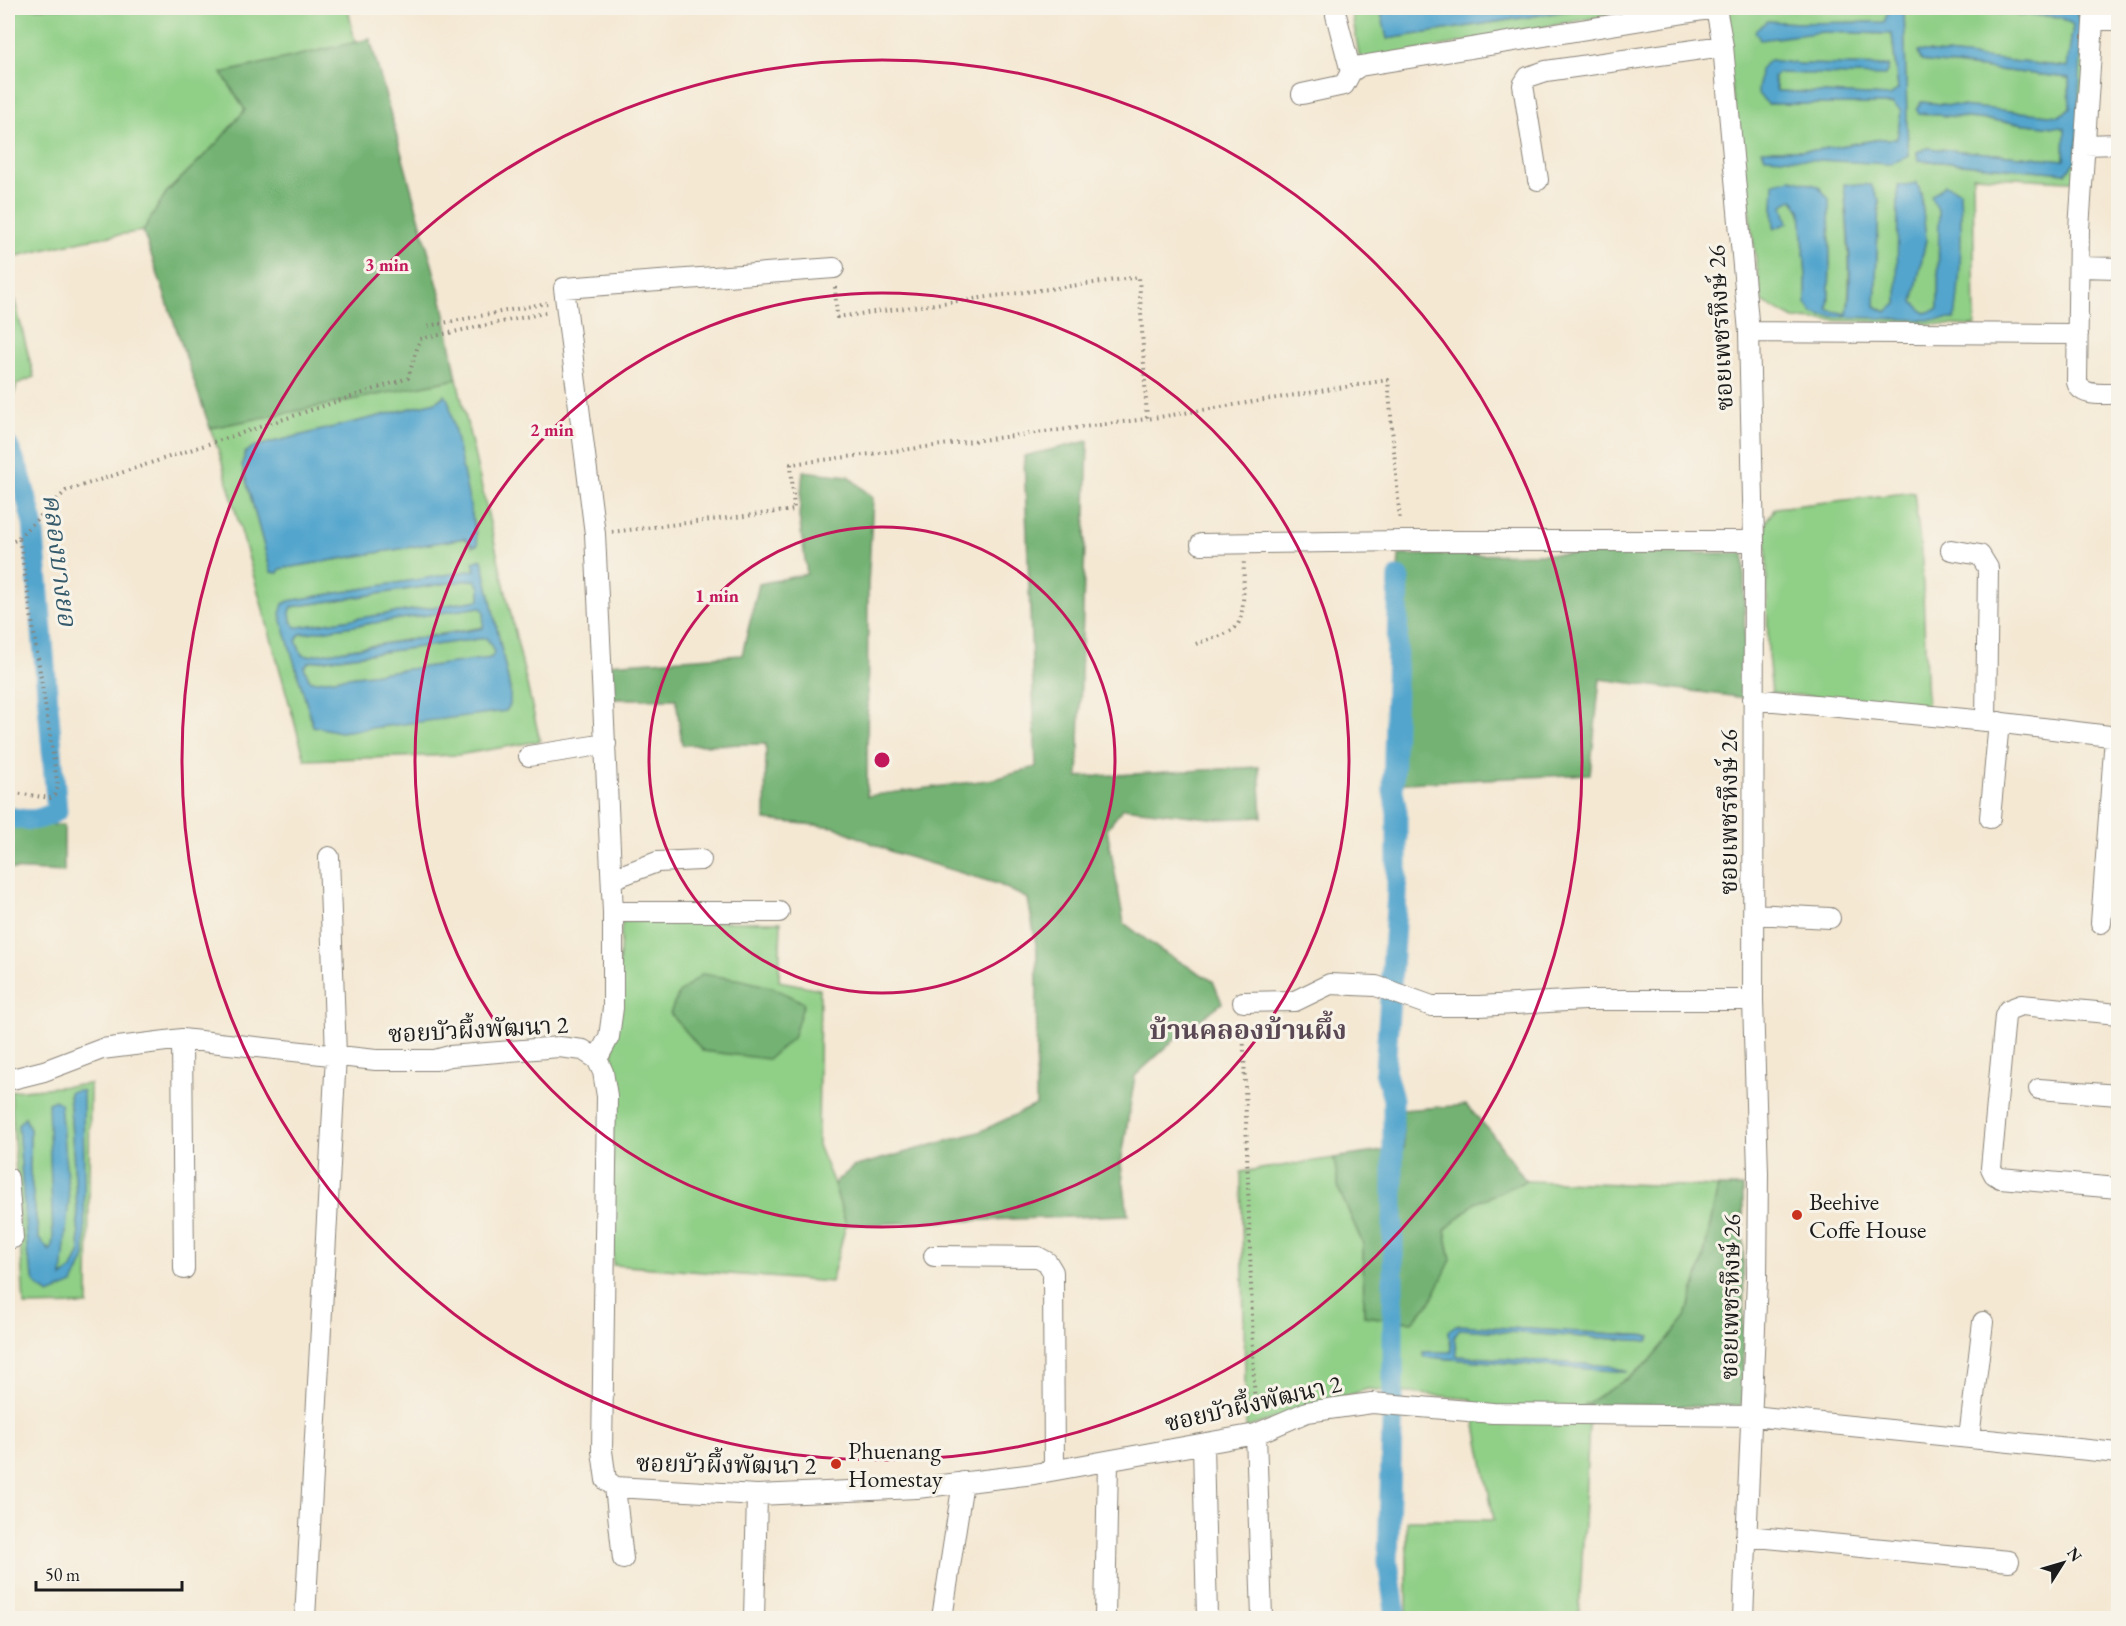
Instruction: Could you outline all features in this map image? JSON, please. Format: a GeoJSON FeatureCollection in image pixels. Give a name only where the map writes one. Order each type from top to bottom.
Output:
{"type":"FeatureCollection","features":[{"type":"Feature","properties":{"kind":"street","name":"ซอยเพชรหึงษ์ 26"},"geometry":{"type":"LineString","coordinates":[[1716,8],[1724,46],[1749,332],[1754,541],[1753,1000],[1758,1173],[1757,1279],[1743,1618]]}},
{"type":"Feature","properties":{"kind":"street"},"geometry":{"type":"LineString","coordinates":[[1302,94],[1344,85],[1351,72],[1360,66],[1716,8]]}},
{"type":"Feature","properties":{"kind":"street"},"geometry":{"type":"LineString","coordinates":[[2118,20],[2094,14],[2085,145],[2078,334],[2078,387],[2084,393],[2118,394]]}},
{"type":"Feature","properties":{"kind":"street"},"geometry":{"type":"LineString","coordinates":[[1336,15],[1351,72]]}},
{"type":"Feature","properties":{"kind":"street"},"geometry":{"type":"LineString","coordinates":[[1538,180],[1524,100],[1523,85],[1528,77],[1546,71],[1724,46]]}},
{"type":"Feature","properties":{"kind":"street"},"geometry":{"type":"LineString","coordinates":[[2085,145],[2118,144]]}},
{"type":"Feature","properties":{"kind":"street"},"geometry":{"type":"LineString","coordinates":[[2079,267],[2118,268]]}},
{"type":"Feature","properties":{"kind":"street"},"geometry":{"type":"LineString","coordinates":[[597,1059],[609,1037],[612,1018],[612,879],[595,534],[564,288],[834,268]]}},
{"type":"Feature","properties":{"kind":"street"},"geometry":{"type":"LineString","coordinates":[[1749,332],[2078,334]]}},
{"type":"Feature","properties":{"kind":"street"},"geometry":{"type":"LineString","coordinates":[[1201,544],[1402,541],[1754,541]]}},
{"type":"Feature","properties":{"kind":"street"},"geometry":{"type":"LineString","coordinates":[[1951,550],[1980,555],[1988,568],[1992,721],[1990,818]]}},
{"type":"Feature","properties":{"kind":"street"},"geometry":{"type":"LineString","coordinates":[[1753,699],[1992,721],[2117,737],[2101,923]]}},
{"type":"Feature","properties":{"kind":"street"},"geometry":{"type":"LineString","coordinates":[[529,756],[606,744]]}},
{"type":"Feature","properties":{"kind":"street"},"geometry":{"type":"LineString","coordinates":[[305,1618],[336,1056],[329,857]]}},
{"type":"Feature","properties":{"kind":"street"},"geometry":{"type":"LineString","coordinates":[[612,879],[657,862],[701,860]]}},
{"type":"Feature","properties":{"kind":"street"},"geometry":{"type":"LineString","coordinates":[[613,912],[779,912]]}},
{"type":"Feature","properties":{"kind":"street"},"geometry":{"type":"LineString","coordinates":[[1754,914],[1830,918]]}},
{"type":"Feature","properties":{"kind":"street"},"geometry":{"type":"LineString","coordinates":[[1243,1002],[1295,1000],[1330,984],[1376,986],[1432,1006],[1479,1006],[1585,1000],[1753,1000]]}},
{"type":"Feature","properties":{"kind":"street"},"geometry":{"type":"LineString","coordinates":[[2118,1014],[2021,1005],[2008,1010],[2005,1016],[1992,1168],[1994,1174],[2000,1178],[2118,1188]]}},
{"type":"Feature","properties":{"kind":"street"},"geometry":{"type":"LineString","coordinates":[[182,1039],[184,1269]]}},
{"type":"Feature","properties":{"kind":"street","name":"ซอยบัวผึ้งพัฒนา 2"},"geometry":{"type":"LineString","coordinates":[[8,1080],[44,1071],[102,1049],[182,1039],[376,1060],[435,1060],[450,1056],[559,1047],[583,1050],[597,1059],[603,1072],[607,1096],[602,1450],[606,1480],[615,1487],[757,1495],[917,1488],[1054,1470],[1203,1444],[1256,1434],[1307,1412],[1372,1403],[1493,1413],[1752,1416],[2118,1453]]}},
{"type":"Feature","properties":{"kind":"street"},"geometry":{"type":"LineString","coordinates":[[2039,1089],[2118,1095]]}},
{"type":"Feature","properties":{"kind":"street"},"geometry":{"type":"LineString","coordinates":[[8,1178],[13,1238]]}},
{"type":"Feature","properties":{"kind":"street"},"geometry":{"type":"LineString","coordinates":[[934,1256],[1038,1257],[1047,1262],[1053,1272],[1054,1470]]}},
{"type":"Feature","properties":{"kind":"street"},"geometry":{"type":"LineString","coordinates":[[1968,1438],[1983,1322]]}},
{"type":"Feature","properties":{"kind":"street"},"geometry":{"type":"LineString","coordinates":[[1256,1434],[1262,1618]]}},
{"type":"Feature","properties":{"kind":"street"},"geometry":{"type":"LineString","coordinates":[[1203,1444],[1207,1618]]}},
{"type":"Feature","properties":{"kind":"street"},"geometry":{"type":"LineString","coordinates":[[1105,1618],[1108,1461]]}},
{"type":"Feature","properties":{"kind":"street"},"geometry":{"type":"LineString","coordinates":[[942,1618],[963,1482]]}},
{"type":"Feature","properties":{"kind":"street"},"geometry":{"type":"LineString","coordinates":[[615,1487],[623,1559]]}},
{"type":"Feature","properties":{"kind":"street"},"geometry":{"type":"LineString","coordinates":[[754,1618],[757,1495]]}},
{"type":"Feature","properties":{"kind":"street"},"geometry":{"type":"LineString","coordinates":[[1746,1536],[2009,1561]]}},
{"type":"Feature","properties":{"kind":"path"},"geometry":{"type":"LineString","coordinates":[[834,268],[837,317],[1139,277],[1147,418]]}},
{"type":"Feature","properties":{"kind":"path"},"geometry":{"type":"LineString","coordinates":[[428,326],[566,304]]}},
{"type":"Feature","properties":{"kind":"path"},"geometry":{"type":"LineString","coordinates":[[8,543],[16,540],[66,491],[408,378],[420,339],[566,304]]}},
{"type":"Feature","properties":{"kind":"path"},"geometry":{"type":"LineString","coordinates":[[595,534],[794,510],[791,464],[1147,418],[1388,380],[1402,541]]}},
{"type":"Feature","properties":{"kind":"path"},"geometry":{"type":"LineString","coordinates":[[8,792],[50,798],[55,795],[58,787],[19,537]]}},
{"type":"Feature","properties":{"kind":"path"},"geometry":{"type":"LineString","coordinates":[[1196,644],[1223,634],[1234,628],[1240,621],[1244,544]]}},
{"type":"Feature","properties":{"kind":"path"},"geometry":{"type":"LineString","coordinates":[[1243,1002],[1256,1434]]}},
{"type":"Feature","properties":{"kind":"green space"},"geometry":{"type":"Polygon","coordinates":[[[8,8],[348,8],[355,43],[222,73],[245,110],[217,143],[166,193],[143,231],[86,240],[8,258],[8,8]]]}},
{"type":"Feature","properties":{"kind":"green space"},"geometry":{"type":"Polygon","coordinates":[[[1351,8],[1380,8],[1388,39],[1573,10],[1649,8],[1360,61],[1351,8]]]}},
{"type":"Feature","properties":{"kind":"green space"},"geometry":{"type":"Polygon","coordinates":[[[1720,8],[1890,8],[1884,22],[1767,21],[1761,39],[1823,32],[1892,34],[1898,90],[1890,96],[1777,91],[1773,76],[1778,73],[1888,66],[1799,64],[1770,60],[1768,104],[1894,104],[1901,111],[1897,139],[1881,139],[1817,150],[1762,150],[1908,157],[1904,8],[2061,17],[2073,25],[2068,67],[1918,51],[1921,61],[2069,78],[2070,109],[2059,116],[1922,102],[1919,113],[2065,128],[2064,160],[1927,148],[1917,152],[1918,160],[2065,173],[2082,33],[2077,8],[2100,8],[2087,182],[1973,176],[1975,326],[1794,319],[1762,302],[1720,8]],[[1775,183],[1774,229],[1783,205],[1792,198],[1801,212],[1806,304],[1822,316],[1955,319],[1961,215],[1932,196],[1939,212],[1938,309],[1925,313],[1913,302],[1926,239],[1921,194],[1917,183],[1898,278],[1897,304],[1886,312],[1875,306],[1879,200],[1844,184],[1849,265],[1847,314],[1828,311],[1829,199],[1775,183]]]}},
{"type":"Feature","properties":{"kind":"green space"},"geometry":{"type":"Polygon","coordinates":[[[370,39],[443,304],[457,379],[210,428],[143,231],[166,193],[217,143],[245,110],[222,73],[370,39]]]}},
{"type":"Feature","properties":{"kind":"green space"},"geometry":{"type":"Polygon","coordinates":[[[8,274],[34,377],[17,384],[8,415],[8,274]]]}},
{"type":"Feature","properties":{"kind":"green space"},"geometry":{"type":"Polygon","coordinates":[[[457,379],[540,741],[458,755],[305,760],[219,452],[210,428],[457,379]],[[444,395],[436,402],[254,447],[242,465],[271,572],[278,573],[280,569],[465,538],[472,546],[444,395]],[[482,560],[475,570],[289,601],[283,604],[313,726],[506,711],[510,689],[482,560]]]}},
{"type":"Feature","properties":{"kind":"green space"},"geometry":{"type":"Polygon","coordinates":[[[1088,441],[1078,777],[1259,767],[1262,817],[1217,819],[1123,808],[1107,829],[1124,923],[1160,950],[1213,981],[1222,1003],[1182,1033],[1135,1076],[1121,1164],[1128,1215],[846,1225],[834,1184],[853,1167],[979,1132],[1036,1105],[1037,950],[1028,899],[998,884],[892,852],[835,827],[765,820],[766,744],[682,745],[676,699],[611,699],[608,664],[742,655],[759,584],[807,574],[799,516],[803,471],[848,476],[873,498],[868,585],[867,796],[995,779],[1036,767],[1024,456],[1088,441]]]}},
{"type":"Feature","properties":{"kind":"green space"},"geometry":{"type":"Polygon","coordinates":[[[1914,492],[1922,560],[1927,706],[1772,693],[1768,656],[1766,521],[1775,508],[1914,492]]]}},
{"type":"Feature","properties":{"kind":"green space"},"geometry":{"type":"Polygon","coordinates":[[[1744,553],[1745,698],[1600,679],[1590,774],[1386,784],[1399,555],[1744,553]]]}},
{"type":"Feature","properties":{"kind":"green space"},"geometry":{"type":"Polygon","coordinates":[[[475,580],[480,587],[480,600],[299,627],[291,621],[292,607],[475,580]]]}},
{"type":"Feature","properties":{"kind":"green space"},"geometry":{"type":"Polygon","coordinates":[[[480,607],[484,611],[484,627],[309,656],[302,655],[296,639],[300,634],[480,607]]]}},
{"type":"Feature","properties":{"kind":"green space"},"geometry":{"type":"Polygon","coordinates":[[[486,638],[492,645],[494,653],[492,658],[319,681],[310,681],[304,667],[309,662],[486,638]]]}},
{"type":"Feature","properties":{"kind":"green space"},"geometry":{"type":"Polygon","coordinates":[[[8,825],[64,825],[64,872],[8,869],[8,825]]]}},
{"type":"Feature","properties":{"kind":"green space"},"geometry":{"type":"Polygon","coordinates":[[[622,921],[781,922],[779,981],[820,989],[818,1145],[834,1184],[846,1225],[831,1282],[613,1265],[612,1072],[622,921]]]}},
{"type":"Feature","properties":{"kind":"green space"},"geometry":{"type":"Polygon","coordinates":[[[702,974],[774,988],[804,1003],[793,1038],[768,1059],[703,1051],[670,1013],[679,993],[702,974]]]}},
{"type":"Feature","properties":{"kind":"green space"},"geometry":{"type":"Polygon","coordinates":[[[90,1084],[88,1305],[24,1306],[11,1091],[90,1084]],[[69,1093],[80,1251],[72,1270],[61,1277],[63,1256],[53,1241],[51,1252],[39,1240],[30,1172],[30,1130],[25,1117],[18,1125],[28,1259],[36,1285],[49,1294],[85,1257],[69,1093]]]}},
{"type":"Feature","properties":{"kind":"green space"},"geometry":{"type":"Polygon","coordinates":[[[1466,1105],[1490,1131],[1526,1181],[1475,1203],[1445,1230],[1451,1260],[1430,1303],[1412,1322],[1364,1316],[1363,1244],[1339,1190],[1334,1158],[1404,1148],[1402,1110],[1466,1105]]]}},
{"type":"Feature","properties":{"kind":"green space"},"geometry":{"type":"Polygon","coordinates":[[[1334,1158],[1339,1190],[1363,1244],[1364,1316],[1451,1260],[1445,1230],[1475,1203],[1526,1181],[1718,1187],[1702,1264],[1686,1317],[1650,1361],[1590,1405],[1579,1618],[1407,1618],[1407,1520],[1494,1520],[1471,1399],[1368,1389],[1246,1428],[1241,1172],[1334,1158]],[[1457,1325],[1449,1331],[1452,1353],[1423,1352],[1424,1357],[1625,1371],[1609,1366],[1457,1356],[1454,1338],[1459,1329],[1648,1341],[1650,1336],[1457,1325]]]}},
{"type":"Feature","properties":{"kind":"green space"},"geometry":{"type":"Polygon","coordinates":[[[1718,1187],[1743,1187],[1744,1398],[1740,1407],[1584,1405],[1627,1379],[1650,1361],[1686,1317],[1702,1264],[1718,1187]]]}},
{"type":"Feature","properties":{"kind":"water"},"geometry":{"type":"Polygon","coordinates":[[[1380,8],[1601,8],[1573,10],[1387,39],[1380,8]]]}},
{"type":"Feature","properties":{"kind":"water"},"geometry":{"type":"Polygon","coordinates":[[[1890,8],[1904,8],[1908,157],[1889,164],[1765,157],[1762,150],[1817,150],[1881,139],[1897,139],[1901,111],[1893,104],[1768,104],[1758,94],[1760,69],[1770,60],[1799,64],[1889,66],[1885,76],[1779,73],[1773,77],[1777,91],[1890,96],[1898,89],[1892,34],[1823,32],[1760,40],[1755,31],[1767,21],[1884,22],[1890,8]]]}},
{"type":"Feature","properties":{"kind":"water"},"geometry":{"type":"Polygon","coordinates":[[[1922,8],[2077,8],[2082,33],[2076,160],[2066,173],[1918,160],[1917,152],[1927,148],[2064,160],[2065,128],[1919,113],[1917,109],[1921,102],[2059,116],[2070,109],[2069,78],[1921,61],[1918,51],[2067,67],[2073,25],[2060,17],[1922,8]]]}},
{"type":"Feature","properties":{"kind":"water"},"geometry":{"type":"Polygon","coordinates":[[[1791,179],[1818,186],[1829,199],[1828,310],[1847,314],[1850,267],[1844,184],[1871,185],[1879,200],[1875,306],[1886,312],[1897,304],[1898,186],[1917,183],[1921,194],[1926,239],[1913,302],[1925,313],[1938,309],[1939,212],[1931,196],[1945,185],[1960,191],[1961,255],[1955,319],[1822,316],[1813,313],[1806,304],[1801,212],[1793,199],[1783,205],[1788,223],[1774,229],[1774,183],[1791,179]]]}},
{"type":"Feature","properties":{"kind":"water"},"geometry":{"type":"Polygon","coordinates":[[[445,395],[449,402],[478,545],[473,546],[465,538],[280,569],[278,573],[271,572],[242,465],[245,453],[253,447],[436,402],[445,395]]]}},
{"type":"Feature","properties":{"kind":"water"},"geometry":{"type":"Polygon","coordinates":[[[482,559],[510,689],[510,705],[506,711],[340,732],[313,726],[280,614],[283,604],[289,601],[475,570],[473,562],[482,559]],[[475,580],[292,607],[291,621],[299,627],[480,600],[480,587],[475,580]],[[480,607],[300,634],[296,640],[302,655],[309,656],[483,628],[484,611],[480,607]],[[486,638],[309,662],[304,667],[310,681],[319,681],[491,658],[494,653],[492,645],[486,638]]]}},
{"type":"Feature","properties":{"kind":"water"},"geometry":{"type":"Polygon","coordinates":[[[83,1091],[85,1257],[73,1284],[49,1294],[36,1285],[28,1259],[18,1125],[25,1117],[30,1130],[30,1172],[39,1239],[50,1251],[53,1241],[48,1103],[55,1100],[60,1103],[69,1199],[62,1277],[72,1269],[80,1251],[69,1092],[83,1091]]]}},
{"type":"Feature","properties":{"kind":"water"},"geometry":{"type":"Polygon","coordinates":[[[1456,1325],[1651,1336],[1648,1341],[1459,1329],[1454,1338],[1457,1356],[1609,1366],[1628,1372],[1424,1357],[1423,1352],[1451,1352],[1449,1330],[1456,1325]]]}},
{"type":"Feature","properties":{"kind":"waterway","name":"คลองบางยอ"},"geometry":{"type":"LineString","coordinates":[[8,446],[20,474],[33,523],[57,811],[33,820],[8,817]]}},
{"type":"Feature","properties":{"kind":"waterway"},"geometry":{"type":"LineString","coordinates":[[1396,1618],[1388,1562],[1393,1392],[1393,1099],[1385,1071],[1397,894],[1397,812],[1393,791],[1399,577]]}},
{"type":"Feature","properties":{"kind":"place","name":"Beehive Coffe House"},"geometry":{"type":"Point","coordinates":[1797,1215]}},
{"type":"Feature","properties":{"kind":"place","name":"Phuenang Homestay"},"geometry":{"type":"Point","coordinates":[836,1464]}},
{"type":"Feature","properties":{"kind":"district","name":"บ้านคลองบ้านผึ้ง"},"geometry":{"type":"Point","coordinates":[1248,1029]}}]}
